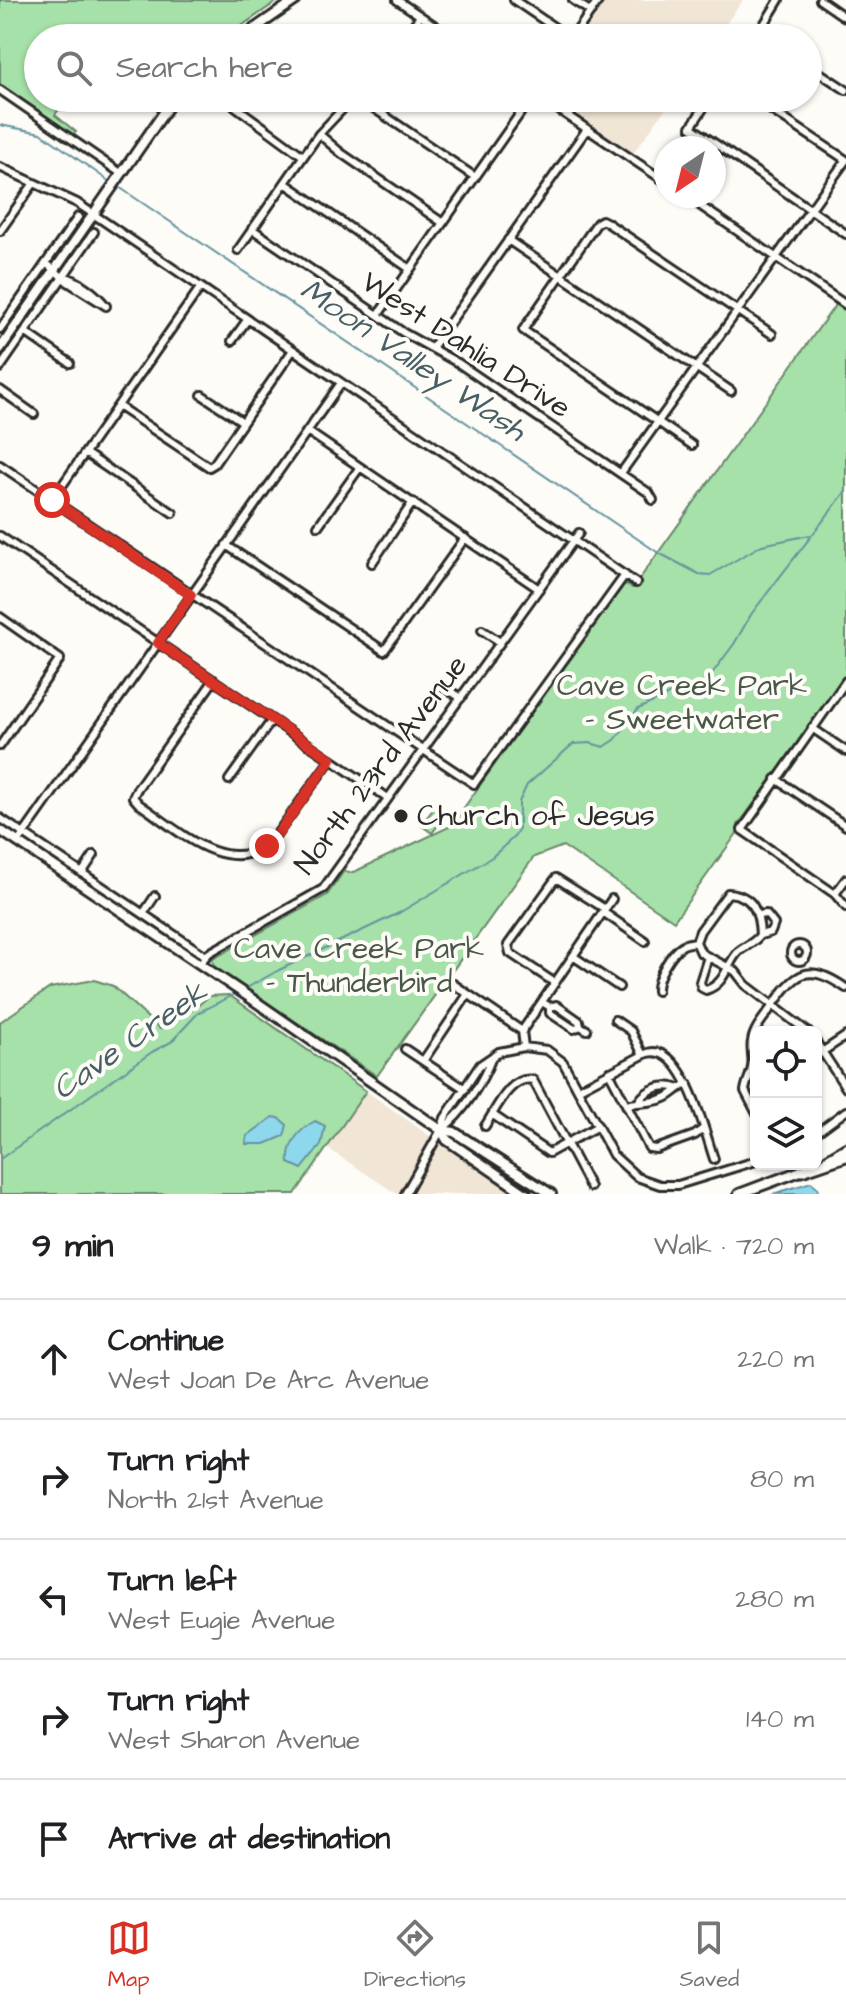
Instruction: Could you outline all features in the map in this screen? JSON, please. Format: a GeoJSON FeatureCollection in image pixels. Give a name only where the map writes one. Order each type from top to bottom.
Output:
{"type":"FeatureCollection","features":[{"type":"Feature","properties":{"kind":"highway"},"geometry":{"type":"LineString","coordinates":[[802,1171],[846,1156]]}},
{"type":"Feature","properties":{"kind":"main road"},"geometry":{"type":"LineString","coordinates":[[261,24],[296,0]]}},
{"type":"Feature","properties":{"kind":"main road"},"geometry":{"type":"LineString","coordinates":[[0,349],[60,273],[93,215],[165,112]]}},
{"type":"Feature","properties":{"kind":"main road"},"geometry":{"type":"LineString","coordinates":[[0,830],[20,838],[441,1130],[447,1140],[526,1194]]}},
{"type":"Feature","properties":{"kind":"main road"},"geometry":{"type":"LineString","coordinates":[[441,1130],[454,1132],[551,1194]]}},
{"type":"Feature","properties":{"kind":"main road"},"geometry":{"type":"LineString","coordinates":[[739,1194],[802,1171],[846,1148]]}},
{"type":"Feature","properties":{"kind":"main road"},"geometry":{"type":"LineString","coordinates":[[489,1169],[503,1169],[514,1176],[526,1178]]}},
{"type":"Feature","properties":{"kind":"street"},"geometry":{"type":"LineString","coordinates":[[397,0],[432,24]]}},
{"type":"Feature","properties":{"kind":"street"},"geometry":{"type":"LineString","coordinates":[[514,0],[550,24]]}},
{"type":"Feature","properties":{"kind":"street"},"geometry":{"type":"LineString","coordinates":[[573,0],[591,12]]}},
{"type":"Feature","properties":{"kind":"street"},"geometry":{"type":"LineString","coordinates":[[582,24],[599,0]]}},
{"type":"Feature","properties":{"kind":"street"},"geometry":{"type":"LineString","coordinates":[[764,24],[779,0]]}},
{"type":"Feature","properties":{"kind":"street"},"geometry":{"type":"LineString","coordinates":[[820,0],[846,18]]}},
{"type":"Feature","properties":{"kind":"street"},"geometry":{"type":"LineString","coordinates":[[414,24],[420,16]]}},
{"type":"Feature","properties":{"kind":"street"},"geometry":{"type":"LineString","coordinates":[[822,74],[846,90]]}},
{"type":"Feature","properties":{"kind":"street"},"geometry":{"type":"LineString","coordinates":[[0,92],[24,109]]}},
{"type":"Feature","properties":{"kind":"street"},"geometry":{"type":"LineString","coordinates":[[28,112],[120,178]]}},
{"type":"Feature","properties":{"kind":"street"},"geometry":{"type":"LineString","coordinates":[[243,112],[303,156]]}},
{"type":"Feature","properties":{"kind":"street"},"geometry":{"type":"LineString","coordinates":[[238,250],[319,134],[340,112]]}},
{"type":"Feature","properties":{"kind":"street"},"geometry":{"type":"LineString","coordinates":[[379,112],[475,177]]}},
{"type":"Feature","properties":{"kind":"street"},"geometry":{"type":"LineString","coordinates":[[378,315],[521,112]]}},
{"type":"Feature","properties":{"kind":"street"},"geometry":{"type":"LineString","coordinates":[[562,112],[654,174]]}},
{"type":"Feature","properties":{"kind":"street"},"geometry":{"type":"LineString","coordinates":[[701,112],[691,127],[846,234]]}},
{"type":"Feature","properties":{"kind":"street"},"geometry":{"type":"LineString","coordinates":[[621,473],[846,160],[774,112]]}},
{"type":"Feature","properties":{"kind":"street"},"geometry":{"type":"LineString","coordinates":[[432,348],[587,129]]}},
{"type":"Feature","properties":{"kind":"street"},"geometry":{"type":"LineString","coordinates":[[319,134],[341,153],[443,223]]}},
{"type":"Feature","properties":{"kind":"street"},"geometry":{"type":"LineString","coordinates":[[0,167],[77,203],[636,583]]}},
{"type":"Feature","properties":{"kind":"street"},"geometry":{"type":"LineString","coordinates":[[0,231],[34,183]]}},
{"type":"Feature","properties":{"kind":"street"},"geometry":{"type":"LineString","coordinates":[[285,183],[410,269]]}},
{"type":"Feature","properties":{"kind":"street"},"geometry":{"type":"LineString","coordinates":[[704,208],[846,305]]}},
{"type":"Feature","properties":{"kind":"street"},"geometry":{"type":"LineString","coordinates":[[0,329],[78,217]]}},
{"type":"Feature","properties":{"kind":"street"},"geometry":{"type":"LineString","coordinates":[[692,445],[523,330],[560,275],[602,220],[772,334]]}},
{"type":"Feature","properties":{"kind":"street","name":"West Dahlia Drive"},"geometry":{"type":"LineString","coordinates":[[252,229],[621,473],[649,493],[653,500]]}},
{"type":"Feature","properties":{"kind":"street"},"geometry":{"type":"LineString","coordinates":[[0,368],[60,273],[94,232]]}},
{"type":"Feature","properties":{"kind":"street"},"geometry":{"type":"LineString","coordinates":[[508,240],[731,391]]}},
{"type":"Feature","properties":{"kind":"street"},"geometry":{"type":"LineString","coordinates":[[46,263],[100,298],[106,306],[68,282],[60,273]]}},
{"type":"Feature","properties":{"kind":"street"},"geometry":{"type":"LineString","coordinates":[[52,500],[200,288]]}},
{"type":"Feature","properties":{"kind":"street"},"geometry":{"type":"LineString","coordinates":[[232,341],[247,320]]}},
{"type":"Feature","properties":{"kind":"street"},"geometry":{"type":"LineString","coordinates":[[25,332],[70,363]]}},
{"type":"Feature","properties":{"kind":"street"},"geometry":{"type":"LineString","coordinates":[[118,406],[209,467],[293,350]]}},
{"type":"Feature","properties":{"kind":"street"},"geometry":{"type":"LineString","coordinates":[[20,838],[341,383]]}},
{"type":"Feature","properties":{"kind":"street"},"geometry":{"type":"LineString","coordinates":[[0,390],[34,414]]}},
{"type":"Feature","properties":{"kind":"street"},"geometry":{"type":"LineString","coordinates":[[202,395],[243,422]]}},
{"type":"Feature","properties":{"kind":"street"},"geometry":{"type":"LineString","coordinates":[[307,431],[539,589]]}},
{"type":"Feature","properties":{"kind":"street"},"geometry":{"type":"LineString","coordinates":[[85,453],[173,513]]}},
{"type":"Feature","properties":{"kind":"street"},"geometry":{"type":"LineString","coordinates":[[0,465],[474,784],[625,575]]}},
{"type":"Feature","properties":{"kind":"street"},"geometry":{"type":"LineString","coordinates":[[318,526],[360,467]]}},
{"type":"Feature","properties":{"kind":"street"},"geometry":{"type":"LineString","coordinates":[[372,563],[413,502]]}},
{"type":"Feature","properties":{"kind":"street","name":"North 23rd Avenue"},"geometry":{"type":"LineString","coordinates":[[199,964],[206,956],[323,889],[579,533]]}},
{"type":"Feature","properties":{"kind":"street"},"geometry":{"type":"LineString","coordinates":[[0,536],[388,798]]}},
{"type":"Feature","properties":{"kind":"street"},"geometry":{"type":"LineString","coordinates":[[226,545],[384,651],[465,538]]}},
{"type":"Feature","properties":{"kind":"street"},"geometry":{"type":"LineString","coordinates":[[0,617],[60,659],[0,746]]}},
{"type":"Feature","properties":{"kind":"street","name":"North 23rd Avenue"},"geometry":{"type":"LineString","coordinates":[[482,630],[500,642]]}},
{"type":"Feature","properties":{"kind":"street"},"geometry":{"type":"LineString","coordinates":[[214,680],[133,797],[204,848],[222,855],[242,856],[259,851],[272,841],[331,759]]}},
{"type":"Feature","properties":{"kind":"street"},"geometry":{"type":"LineString","coordinates":[[846,681],[742,830],[835,894],[846,907]]}},
{"type":"Feature","properties":{"kind":"street"},"geometry":{"type":"LineString","coordinates":[[444,687],[461,698]]}},
{"type":"Feature","properties":{"kind":"street"},"geometry":{"type":"LineString","coordinates":[[229,780],[272,720]]}},
{"type":"Feature","properties":{"kind":"street"},"geometry":{"type":"LineString","coordinates":[[812,728],[846,751]]}},
{"type":"Feature","properties":{"kind":"street"},"geometry":{"type":"LineString","coordinates":[[776,779],[846,826]]}},
{"type":"Feature","properties":{"kind":"street"},"geometry":{"type":"LineString","coordinates":[[0,818],[20,838],[82,873],[206,956]]}},
{"type":"Feature","properties":{"kind":"street"},"geometry":{"type":"LineString","coordinates":[[82,873],[94,855]]}},
{"type":"Feature","properties":{"kind":"street"},"geometry":{"type":"LineString","coordinates":[[555,983],[507,949],[556,878],[645,941]]}},
{"type":"Feature","properties":{"kind":"street"},"geometry":{"type":"LineString","coordinates":[[835,894],[846,879]]}},
{"type":"Feature","properties":{"kind":"street"},"geometry":{"type":"LineString","coordinates":[[760,935],[759,915],[755,907],[737,894],[728,893],[700,931],[696,942],[699,950],[729,968],[800,1026]]}},
{"type":"Feature","properties":{"kind":"street"},"geometry":{"type":"LineString","coordinates":[[143,914],[155,896]]}},
{"type":"Feature","properties":{"kind":"street"},"geometry":{"type":"LineString","coordinates":[[524,1047],[522,1031],[612,899]]}},
{"type":"Feature","properties":{"kind":"street"},"geometry":{"type":"LineString","coordinates":[[708,957],[700,982],[706,990],[717,985],[738,953],[760,935],[771,932],[774,924],[766,914],[759,915]]}},
{"type":"Feature","properties":{"kind":"street"},"geometry":{"type":"LineString","coordinates":[[244,921],[249,931]]}},
{"type":"Feature","properties":{"kind":"street"},"geometry":{"type":"LineString","coordinates":[[657,991],[656,982],[677,950],[696,942]]}},
{"type":"Feature","properties":{"kind":"street"},"geometry":{"type":"LineString","coordinates":[[573,956],[619,987]]}},
{"type":"Feature","properties":{"kind":"street"},"geometry":{"type":"LineString","coordinates":[[801,961],[805,973]]}},
{"type":"Feature","properties":{"kind":"street"},"geometry":{"type":"LineString","coordinates":[[750,1101],[745,1087],[753,1066],[752,1040],[790,981],[805,973],[826,975],[846,988]]}},
{"type":"Feature","properties":{"kind":"street"},"geometry":{"type":"LineString","coordinates":[[449,981],[522,1031]]}},
{"type":"Feature","properties":{"kind":"street"},"geometry":{"type":"LineString","coordinates":[[423,1061],[468,994]]}},
{"type":"Feature","properties":{"kind":"street"},"geometry":{"type":"LineString","coordinates":[[542,1002],[550,1007],[556,1005],[584,1028]]}},
{"type":"Feature","properties":{"kind":"street"},"geometry":{"type":"LineString","coordinates":[[615,1020],[631,1031],[643,1055]]}},
{"type":"Feature","properties":{"kind":"street"},"geometry":{"type":"LineString","coordinates":[[822,1052],[846,1037]]}},
{"type":"Feature","properties":{"kind":"street"},"geometry":{"type":"LineString","coordinates":[[405,1194],[445,1118],[480,1065],[508,1049],[524,1047],[547,1050],[567,1068],[617,1160],[637,1177],[660,1185],[678,1185],[750,1163]]}},
{"type":"Feature","properties":{"kind":"street"},"geometry":{"type":"LineString","coordinates":[[405,1049],[472,1093]]}},
{"type":"Feature","properties":{"kind":"street"},"geometry":{"type":"LineString","coordinates":[[579,1089],[650,1051],[658,1052],[680,1067],[714,1159]]}},
{"type":"Feature","properties":{"kind":"street"},"geometry":{"type":"LineString","coordinates":[[441,1130],[451,1123],[472,1093],[492,1057]]}},
{"type":"Feature","properties":{"kind":"street"},"geometry":{"type":"LineString","coordinates":[[822,1058],[846,1088]]}},
{"type":"Feature","properties":{"kind":"street"},"geometry":{"type":"LineString","coordinates":[[609,1072],[649,1148],[656,1149],[703,1129]]}},
{"type":"Feature","properties":{"kind":"street"},"geometry":{"type":"LineString","coordinates":[[485,1126],[514,1084],[522,1079],[533,1080],[590,1187]]}},
{"type":"Feature","properties":{"kind":"street"},"geometry":{"type":"LineString","coordinates":[[626,1105],[639,1101],[647,1104],[670,1096],[677,1088],[688,1084]]}},
{"type":"Feature","properties":{"kind":"street"},"geometry":{"type":"LineString","coordinates":[[639,1101],[644,1093],[667,1085],[677,1088]]}},
{"type":"Feature","properties":{"kind":"street"},"geometry":{"type":"LineString","coordinates":[[822,1129],[846,1111]]}},
{"type":"Feature","properties":{"kind":"street"},"geometry":{"type":"LineString","coordinates":[[493,1115],[549,1153],[598,1126]]}},
{"type":"Feature","properties":{"kind":"shaded area"},"geometry":{"type":"Polygon","coordinates":[[[605,0],[743,0],[726,24],[588,24],[605,0]]]}},
{"type":"Feature","properties":{"kind":"shaded area"},"geometry":{"type":"Polygon","coordinates":[[[569,112],[663,112],[632,155],[569,112]]]}},
{"type":"Feature","properties":{"kind":"shaded area"},"geometry":{"type":"Polygon","coordinates":[[[366,1091],[514,1194],[397,1194],[327,1148],[366,1091]]]}},
{"type":"Feature","properties":{"kind":"green space"},"geometry":{"type":"Polygon","coordinates":[[[0,0],[279,0],[244,24],[24,24],[24,104],[0,87],[0,0]]]}},
{"type":"Feature","properties":{"kind":"green space"},"geometry":{"type":"Polygon","coordinates":[[[36,112],[57,112],[55,115],[76,132],[70,136],[36,112]]]}},
{"type":"Feature","properties":{"kind":"green space"},"geometry":{"type":"Polygon","coordinates":[[[841,297],[846,301],[846,680],[738,825],[738,832],[674,921],[563,846],[534,857],[377,1076],[214,967],[212,959],[327,895],[344,871],[356,871],[451,826],[623,583],[633,588],[841,297]]]}},
{"type":"Feature","properties":{"kind":"green space"},"geometry":{"type":"Polygon","coordinates":[[[435,807],[446,815],[432,833],[421,825],[435,807]]]}},
{"type":"Feature","properties":{"kind":"green space"},"geometry":{"type":"Polygon","coordinates":[[[94,980],[113,986],[160,1029],[194,1009],[209,996],[229,995],[366,1091],[295,1194],[0,1194],[0,1022],[50,988],[94,980]]]}},
{"type":"Feature","properties":{"kind":"water"},"geometry":{"type":"Polygon","coordinates":[[[273,1117],[287,1125],[284,1136],[265,1144],[246,1144],[247,1136],[273,1117]]]}},
{"type":"Feature","properties":{"kind":"water"},"geometry":{"type":"Polygon","coordinates":[[[315,1121],[325,1126],[321,1145],[302,1169],[289,1163],[290,1149],[299,1133],[315,1121]]]}},
{"type":"Feature","properties":{"kind":"water"},"geometry":{"type":"Polygon","coordinates":[[[811,1182],[818,1188],[817,1194],[773,1194],[811,1182]]]}},
{"type":"Feature","properties":{"kind":"waterway","name":"Moon Valley Wash"},"geometry":{"type":"LineString","coordinates":[[0,125],[41,133],[110,182]]}},
{"type":"Feature","properties":{"kind":"waterway","name":"Moon Valley Wash"},"geometry":{"type":"LineString","coordinates":[[116,185],[657,552],[699,574],[710,575],[762,545],[810,535]]}},
{"type":"Feature","properties":{"kind":"waterway","name":"Cave Creek"},"geometry":{"type":"LineString","coordinates":[[243,990],[399,913],[492,857],[514,837],[519,828],[519,802],[527,785],[573,744],[590,743],[604,747],[615,740],[638,709],[675,692],[696,688],[708,679],[752,613],[846,491]]}},
{"type":"Feature","properties":{"kind":"waterway","name":"Cave Creek"},"geometry":{"type":"LineString","coordinates":[[0,1159],[152,1052],[171,1042],[198,1013],[237,993]]}},
{"type":"Feature","properties":{"kind":"place","name":"Church of Jesus"},"geometry":{"type":"Point","coordinates":[401,816]}},
{"type":"Feature","properties":{"kind":"route"},"geometry":{"type":"LineString","coordinates":[[52,500],[191,595],[158,643],[331,759],[267,846]]}},
{"type":"Feature","properties":{"kind":"park label","name":"Cave Creek Park - Sweetwater"},"geometry":{"type":"Point","coordinates":[682,703]}},
{"type":"Feature","properties":{"kind":"park label","name":"Cave Creek Park - Thunderbird"},"geometry":{"type":"Point","coordinates":[359,966]}}]}
